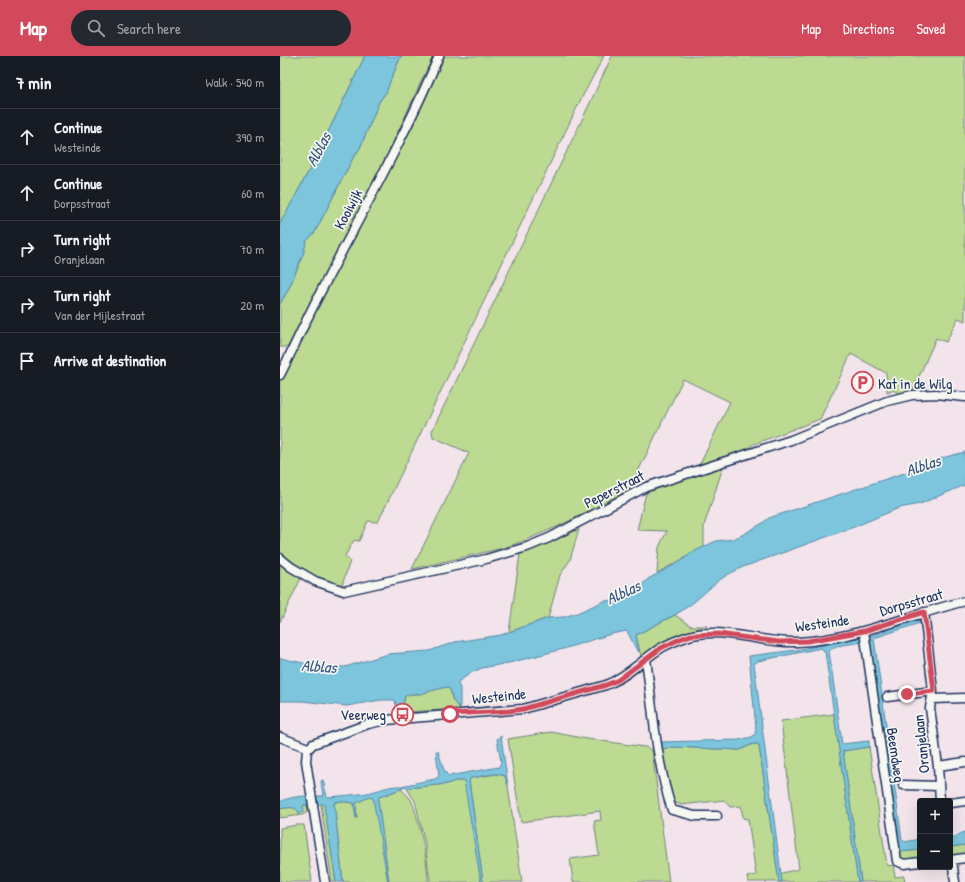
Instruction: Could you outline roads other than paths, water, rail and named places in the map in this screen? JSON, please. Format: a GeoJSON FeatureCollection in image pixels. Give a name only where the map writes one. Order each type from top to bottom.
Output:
{"type":"FeatureCollection","features":[{"type":"Feature","properties":{"kind":"street","name":"Kooiwijk"},"geometry":{"type":"LineString","coordinates":[[280,375],[320,294],[384,172],[417,105],[438,56]]}},
{"type":"Feature","properties":{"kind":"street","name":"Peperstraat"},"geometry":{"type":"LineString","coordinates":[[280,558],[315,582],[344,591],[486,559],[527,547],[549,538],[646,487],[791,440],[887,401],[912,395],[936,394],[965,397]]}},
{"type":"Feature","properties":{"kind":"street","name":"Dorpsstraat"},"geometry":{"type":"LineString","coordinates":[[864,631],[965,601]]}},
{"type":"Feature","properties":{"kind":"street","name":"Oranjelaan"},"geometry":{"type":"LineString","coordinates":[[924,612],[934,691],[930,708],[938,766],[940,798]]}},
{"type":"Feature","properties":{"kind":"street","name":"Westeinde"},"geometry":{"type":"LineString","coordinates":[[308,748],[313,744],[327,738],[368,724],[386,720],[523,709],[606,685],[625,676],[661,648],[691,635],[719,634],[779,642],[798,642],[864,631]]}},
{"type":"Feature","properties":{"kind":"street","name":"Beemdweg"},"geometry":{"type":"LineString","coordinates":[[864,631],[897,861],[904,864],[917,862]]}},
{"type":"Feature","properties":{"kind":"street"},"geometry":{"type":"LineString","coordinates":[[646,659],[660,763],[665,790],[672,810],[695,816],[718,816]]}},
{"type":"Feature","properties":{"kind":"street"},"geometry":{"type":"LineString","coordinates":[[888,697],[934,691]]}},
{"type":"Feature","properties":{"kind":"street"},"geometry":{"type":"LineString","coordinates":[[932,699],[965,698]]}},
{"type":"Feature","properties":{"kind":"street"},"geometry":{"type":"LineString","coordinates":[[280,737],[308,748],[306,756],[325,882]]}},
{"type":"Feature","properties":{"kind":"street"},"geometry":{"type":"LineString","coordinates":[[938,766],[965,762]]}},
{"type":"Feature","properties":{"kind":"street"},"geometry":{"type":"LineString","coordinates":[[903,785],[939,786]]}},
{"type":"Feature","properties":{"kind":"street"},"geometry":{"type":"LineString","coordinates":[[953,803],[965,802]]}},
{"type":"Feature","properties":{"kind":"street"},"geometry":{"type":"LineString","coordinates":[[953,860],[965,858]]}},
{"type":"Feature","properties":{"kind":"street"},"geometry":{"type":"LineString","coordinates":[[953,870],[955,882]]}},
{"type":"Feature","properties":{"kind":"water"},"geometry":{"type":"Polygon","coordinates":[[[365,56],[401,56],[387,91],[379,102],[360,148],[353,158],[315,232],[306,242],[304,252],[288,290],[280,304],[280,224],[312,165],[365,56]]]}},
{"type":"Feature","properties":{"kind":"water"},"geometry":{"type":"Polygon","coordinates":[[[965,452],[965,485],[920,504],[899,508],[854,527],[743,567],[727,575],[680,612],[636,635],[639,652],[627,631],[611,634],[563,649],[513,662],[482,668],[471,673],[458,682],[460,688],[460,707],[455,704],[449,688],[446,687],[420,694],[405,696],[403,705],[405,712],[398,713],[394,700],[381,700],[347,706],[302,701],[280,701],[280,658],[322,667],[345,667],[388,654],[429,651],[455,642],[501,635],[548,618],[564,617],[604,601],[615,600],[631,595],[648,579],[681,561],[693,552],[716,541],[733,539],[742,535],[769,518],[928,465],[942,458],[965,452]]]}},
{"type":"Feature","properties":{"kind":"water"},"geometry":{"type":"Polygon","coordinates":[[[919,620],[920,623],[874,638],[902,840],[905,842],[917,840],[917,850],[899,852],[869,641],[836,646],[829,651],[842,744],[869,741],[869,747],[843,751],[861,882],[858,882],[825,652],[821,648],[758,661],[754,664],[782,882],[779,882],[758,744],[753,744],[740,750],[673,747],[661,749],[660,742],[739,740],[752,737],[755,734],[756,729],[749,656],[796,650],[873,635],[919,620]]]}},
{"type":"Feature","properties":{"kind":"water"},"geometry":{"type":"Polygon","coordinates":[[[501,736],[508,786],[505,776],[497,774],[471,778],[469,781],[483,882],[481,882],[464,781],[455,781],[447,784],[406,787],[379,797],[378,801],[389,882],[373,798],[369,797],[356,803],[357,818],[354,803],[339,801],[334,803],[343,882],[336,882],[324,805],[304,805],[304,811],[299,813],[298,810],[294,808],[280,809],[280,802],[290,798],[301,796],[323,796],[321,781],[323,780],[327,797],[367,793],[388,787],[435,779],[439,776],[436,751],[438,751],[444,770],[448,776],[499,767],[501,762],[497,739],[501,736]]]}},
{"type":"Feature","properties":{"kind":"water"},"geometry":{"type":"Polygon","coordinates":[[[965,832],[965,845],[953,847],[953,838],[965,832]]]}},
{"type":"Feature","properties":{"kind":"place","name":"Kat in de Wilg"},"geometry":{"type":"Point","coordinates":[862,383]}},
{"type":"Feature","properties":{"kind":"place","name":"Veerweg"},"geometry":{"type":"Point","coordinates":[402,714]}},
{"type":"Feature","properties":{"kind":"water label","name":"Alblas"},"geometry":{"type":"Point","coordinates":[318,149]}},
{"type":"Feature","properties":{"kind":"water label","name":"Alblas"},"geometry":{"type":"Point","coordinates":[923,465]}},
{"type":"Feature","properties":{"kind":"water label","name":"Alblas"},"geometry":{"type":"Point","coordinates":[623,592]}},
{"type":"Feature","properties":{"kind":"water label","name":"Alblas"},"geometry":{"type":"Point","coordinates":[319,666]}}]}
